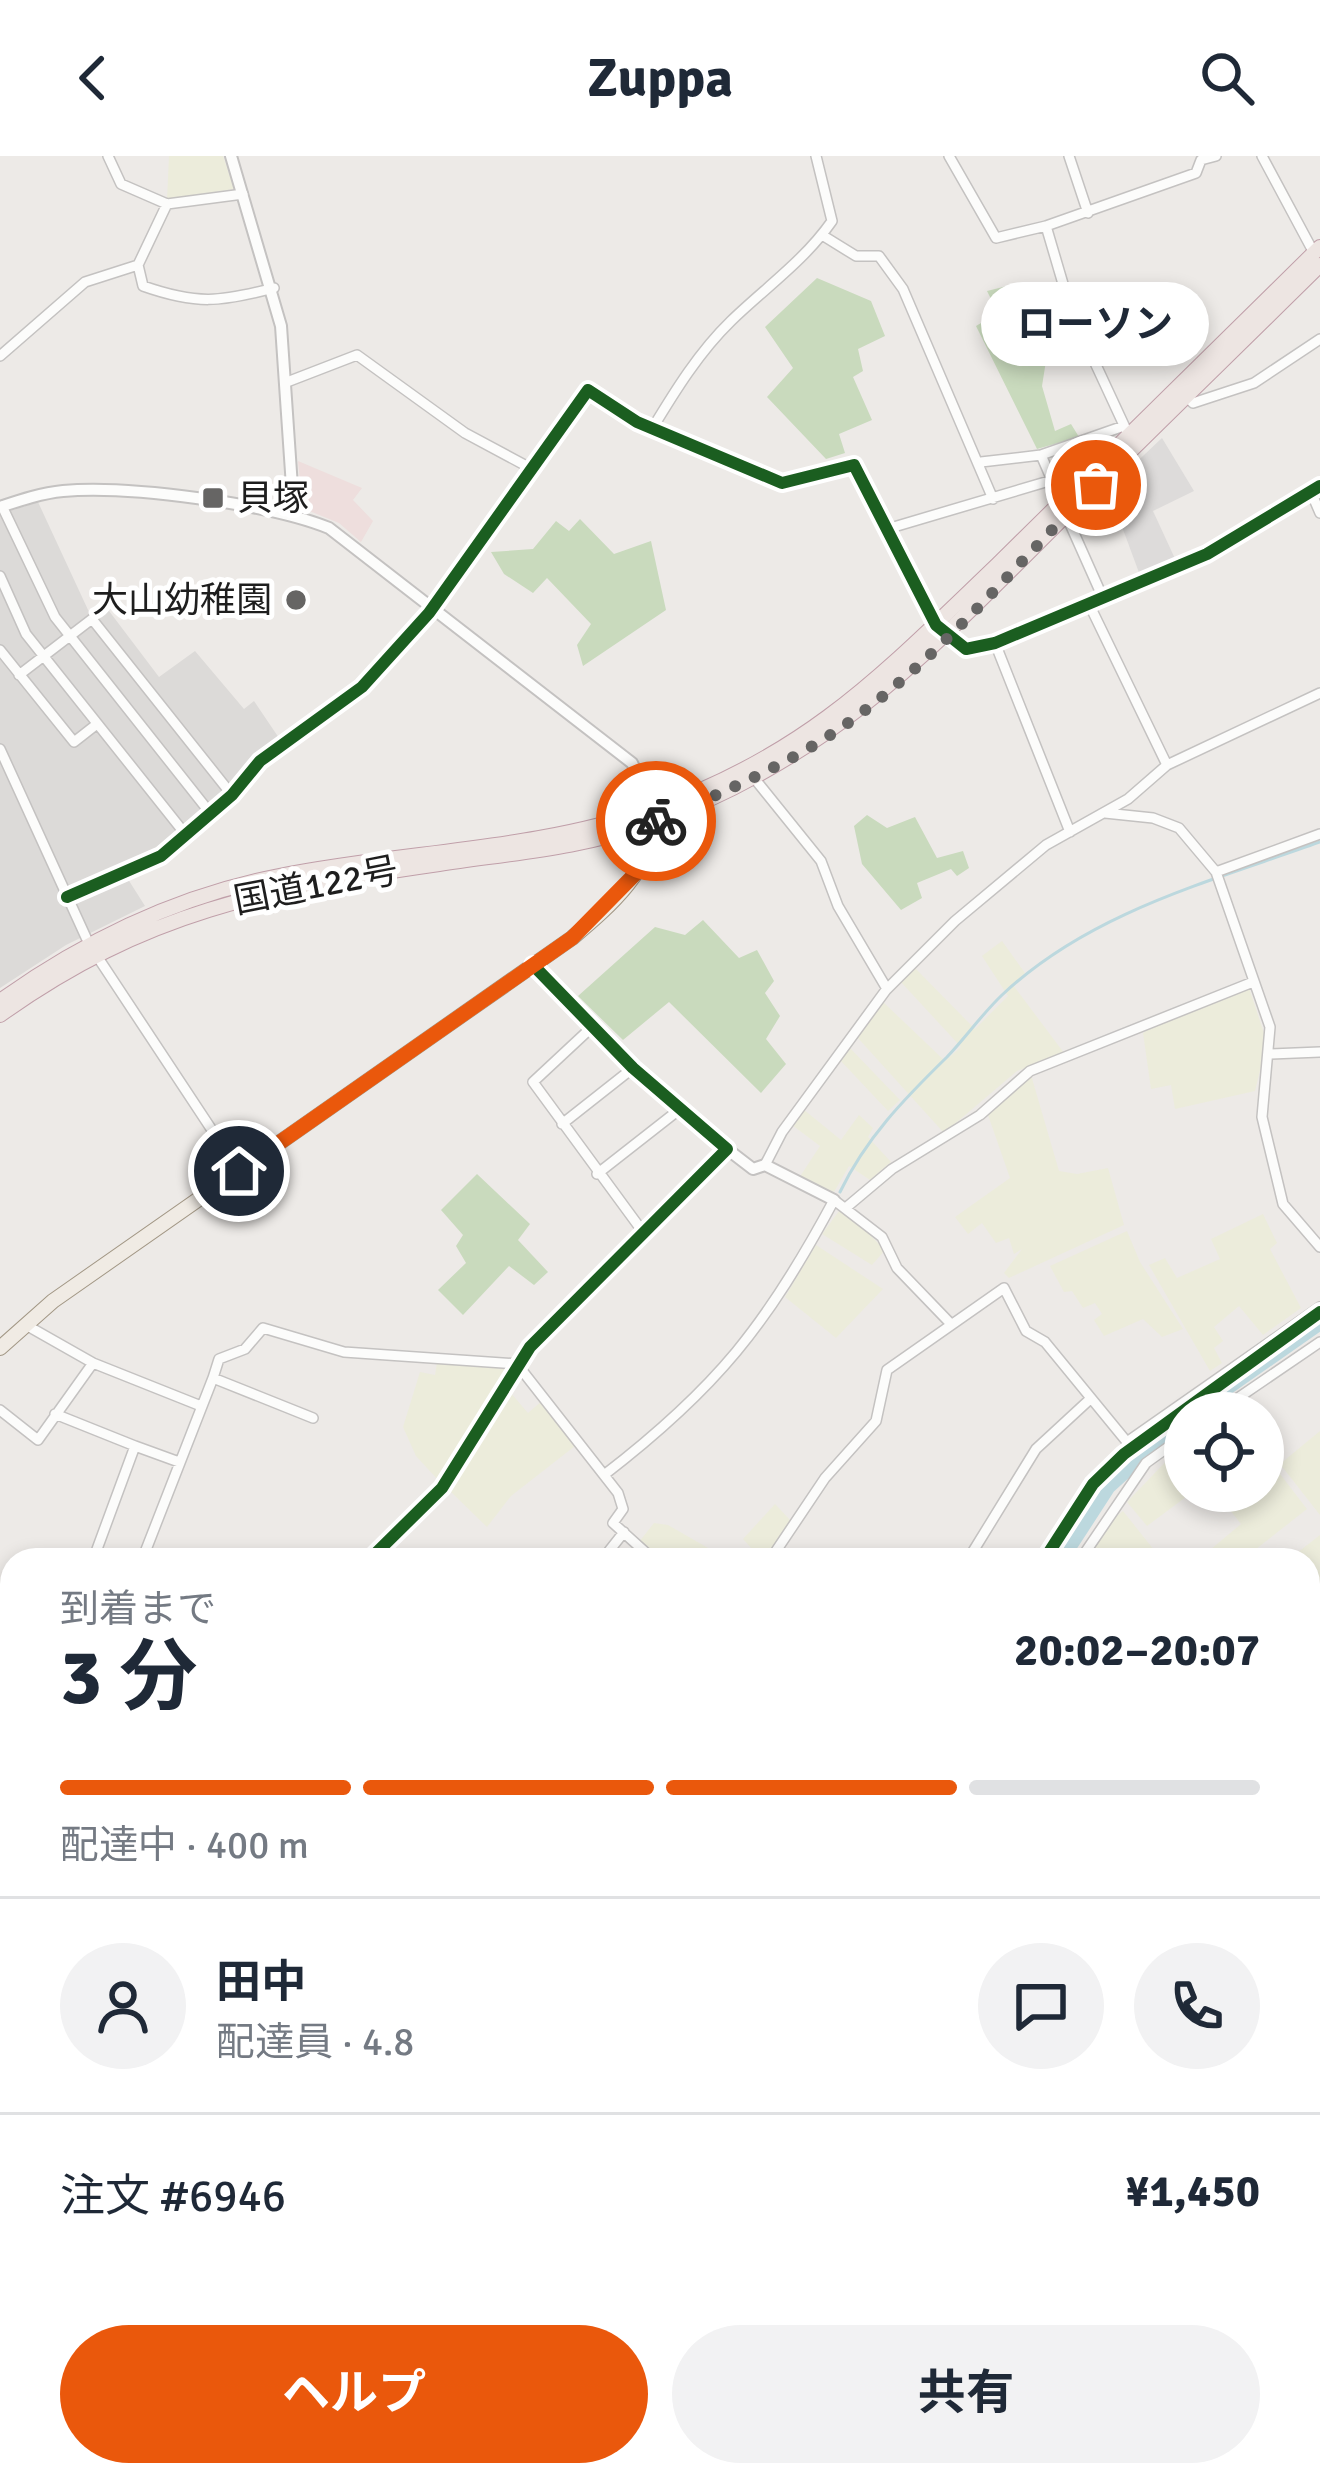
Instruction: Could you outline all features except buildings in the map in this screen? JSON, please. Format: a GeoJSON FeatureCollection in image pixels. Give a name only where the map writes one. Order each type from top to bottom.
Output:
{"type":"FeatureCollection","features":[{"type":"Feature","properties":{"kind":"highway"},"geometry":{"type":"LineString","coordinates":[[655,815],[754,778],[842,725],[1186,396],[1319,260]]}},
{"type":"Feature","properties":{"kind":"highway"},"geometry":{"type":"LineString","coordinates":[[1064,508],[1125,432],[1319,260]]}},
{"type":"Feature","properties":{"kind":"highway"},"geometry":{"type":"LineString","coordinates":[[655,815],[748,767],[838,712],[942,630]]}},
{"type":"Feature","properties":{"kind":"highway","name":"国道122号"},"geometry":{"type":"LineString","coordinates":[[0,1001],[183,902],[248,882],[655,815]]}},
{"type":"Feature","properties":{"kind":"highway","name":"国道122号"},"geometry":{"type":"LineString","coordinates":[[0,1016],[92,949]]}},
{"type":"Feature","properties":{"kind":"main road"},"geometry":{"type":"LineString","coordinates":[[0,1348],[239,1171],[593,920],[639,870],[655,815]]}},
{"type":"Feature","properties":{"kind":"street"},"geometry":{"type":"LineString","coordinates":[[109,156],[121,184],[167,204],[243,194]]}},
{"type":"Feature","properties":{"kind":"street"},"geometry":{"type":"LineString","coordinates":[[231,156],[274,288],[286,382],[294,516]]}},
{"type":"Feature","properties":{"kind":"street"},"geometry":{"type":"LineString","coordinates":[[652,428],[691,368],[731,320],[822,235],[833,213],[816,156]]}},
{"type":"Feature","properties":{"kind":"street"},"geometry":{"type":"LineString","coordinates":[[949,156],[996,238],[1088,213],[1196,173],[1198,158],[1216,156]]}},
{"type":"Feature","properties":{"kind":"street"},"geometry":{"type":"LineString","coordinates":[[1069,156],[1088,213]]}},
{"type":"Feature","properties":{"kind":"street"},"geometry":{"type":"LineString","coordinates":[[1262,156],[1319,260]]}},
{"type":"Feature","properties":{"kind":"street"},"geometry":{"type":"LineString","coordinates":[[167,204],[138,266],[143,286],[179,299],[216,303],[274,288]]}},
{"type":"Feature","properties":{"kind":"street"},"geometry":{"type":"LineString","coordinates":[[980,462],[1041,455],[1125,432],[1071,311],[1046,226]]}},
{"type":"Feature","properties":{"kind":"street"},"geometry":{"type":"LineString","coordinates":[[822,235],[856,256],[879,256],[903,289],[993,499]]}},
{"type":"Feature","properties":{"kind":"street"},"geometry":{"type":"LineString","coordinates":[[0,356],[85,282],[138,266]]}},
{"type":"Feature","properties":{"kind":"street"},"geometry":{"type":"LineString","coordinates":[[1186,396],[1193,403],[1254,383],[1320,339]]}},
{"type":"Feature","properties":{"kind":"street"},"geometry":{"type":"LineString","coordinates":[[286,382],[356,355],[465,433],[534,470]]}},
{"type":"Feature","properties":{"kind":"street"},"geometry":{"type":"LineString","coordinates":[[67,897],[161,856],[232,795],[260,760],[372,678],[534,470],[588,390],[652,428],[782,483],[854,465],[942,630],[965,649],[994,643],[1207,554],[1316,489],[1320,513]]}},
{"type":"Feature","properties":{"kind":"street"},"geometry":{"type":"LineString","coordinates":[[1041,455],[1103,598]]}},
{"type":"Feature","properties":{"kind":"street"},"geometry":{"type":"LineString","coordinates":[[887,530],[1049,481]]}},
{"type":"Feature","properties":{"kind":"street"},"geometry":{"type":"LineString","coordinates":[[211,814],[69,637],[1,506],[63,491],[116,491],[294,516],[329,528],[632,763],[655,815]]}},
{"type":"Feature","properties":{"kind":"street"},"geometry":{"type":"LineString","coordinates":[[0,576],[26,634],[186,835]]}},
{"type":"Feature","properties":{"kind":"street"},"geometry":{"type":"LineString","coordinates":[[1089,604],[1167,765]]}},
{"type":"Feature","properties":{"kind":"street"},"geometry":{"type":"LineString","coordinates":[[19,675],[92,619],[232,795]]}},
{"type":"Feature","properties":{"kind":"street"},"geometry":{"type":"LineString","coordinates":[[994,643],[1070,832]]}},
{"type":"Feature","properties":{"kind":"street"},"geometry":{"type":"LineString","coordinates":[[0,650],[74,742],[97,724]]}},
{"type":"Feature","properties":{"kind":"street"},"geometry":{"type":"LineString","coordinates":[[532,965],[680,1109],[753,1169],[765,1165],[782,1132],[887,989],[955,921],[1046,845],[1105,813],[1167,765],[1320,693]]}},
{"type":"Feature","properties":{"kind":"street"},"geometry":{"type":"LineString","coordinates":[[0,749],[92,949],[239,1171]]}},
{"type":"Feature","properties":{"kind":"street"},"geometry":{"type":"LineString","coordinates":[[754,778],[821,861],[838,906],[887,989]]}},
{"type":"Feature","properties":{"kind":"street"},"geometry":{"type":"LineString","coordinates":[[1105,813],[1163,820],[1191,839],[1216,872],[1253,982],[1264,1000],[1271,1054],[1262,1077],[1264,1131],[1283,1204],[1320,1247]]}},
{"type":"Feature","properties":{"kind":"street"},"geometry":{"type":"LineString","coordinates":[[1216,872],[1320,834]]}},
{"type":"Feature","properties":{"kind":"street"},"geometry":{"type":"LineString","coordinates":[[848,1206],[892,1169],[980,1115],[1030,1071],[1253,982]]}},
{"type":"Feature","properties":{"kind":"street"},"geometry":{"type":"LineString","coordinates":[[592,1027],[532,1082],[643,1232]]}},
{"type":"Feature","properties":{"kind":"street"},"geometry":{"type":"LineString","coordinates":[[1271,1054],[1320,1052]]}},
{"type":"Feature","properties":{"kind":"street"},"geometry":{"type":"LineString","coordinates":[[562,1124],[633,1068]]}},
{"type":"Feature","properties":{"kind":"street"},"geometry":{"type":"LineString","coordinates":[[597,1174],[680,1109]]}},
{"type":"Feature","properties":{"kind":"street"},"geometry":{"type":"LineString","coordinates":[[381,1548],[442,1488],[517,1364],[727,1149]]}},
{"type":"Feature","properties":{"kind":"street"},"geometry":{"type":"LineString","coordinates":[[765,1165],[848,1206],[882,1237],[897,1268],[950,1323]]}},
{"type":"Feature","properties":{"kind":"street"},"geometry":{"type":"LineString","coordinates":[[604,1475],[669,1425],[725,1370],[764,1319],[834,1200]]}},
{"type":"Feature","properties":{"kind":"street"},"geometry":{"type":"LineString","coordinates":[[778,1548],[825,1478],[876,1420],[887,1370],[1004,1288],[1025,1331],[1045,1342],[1088,1401],[1127,1442],[1320,1307]]}},
{"type":"Feature","properties":{"kind":"street"},"geometry":{"type":"LineString","coordinates":[[26,1325],[93,1363],[201,1406]]}},
{"type":"Feature","properties":{"kind":"street"},"geometry":{"type":"LineString","coordinates":[[147,1548],[219,1359],[245,1349],[263,1328],[344,1352],[517,1364],[619,1493],[622,1509],[614,1522],[641,1548]]}},
{"type":"Feature","properties":{"kind":"street"},"geometry":{"type":"LineString","coordinates":[[1247,1392],[1320,1342]]}},
{"type":"Feature","properties":{"kind":"street"},"geometry":{"type":"LineString","coordinates":[[0,1410],[38,1440],[93,1363]]}},
{"type":"Feature","properties":{"kind":"street"},"geometry":{"type":"LineString","coordinates":[[213,1378],[313,1418]]}},
{"type":"Feature","properties":{"kind":"street"},"geometry":{"type":"LineString","coordinates":[[978,1548],[1036,1449],[1088,1401]]}},
{"type":"Feature","properties":{"kind":"street"},"geometry":{"type":"LineString","coordinates":[[55,1414],[179,1462]]}},
{"type":"Feature","properties":{"kind":"street"},"geometry":{"type":"LineString","coordinates":[[97,1548],[135,1447]]}},
{"type":"Feature","properties":{"kind":"street"},"geometry":{"type":"LineString","coordinates":[[1088,1548],[1147,1463],[1164,1451]]}},
{"type":"Feature","properties":{"kind":"street"},"geometry":{"type":"LineString","coordinates":[[611,1548],[624,1532]]}},
{"type":"Feature","properties":{"kind":"shaded area"},"geometry":{"type":"Polygon","coordinates":[[[1162,438],[1194,491],[1153,511],[1177,563],[1141,578],[1108,489],[1162,438]]]}},
{"type":"Feature","properties":{"kind":"shaded area"},"geometry":{"type":"Polygon","coordinates":[[[298,461],[362,488],[353,500],[373,521],[361,542],[339,523],[307,510],[298,461]]]}},
{"type":"Feature","properties":{"kind":"shaded area"},"geometry":{"type":"Polygon","coordinates":[[[38,502],[89,612],[103,603],[159,677],[195,651],[244,709],[254,701],[281,741],[162,857],[126,876],[145,906],[66,945],[0,988],[0,514],[38,502]]]}},
{"type":"Feature","properties":{"kind":"green space"},"geometry":{"type":"Polygon","coordinates":[[[169,156],[223,156],[234,189],[167,200],[169,156]]]}},
{"type":"Feature","properties":{"kind":"green space"},"geometry":{"type":"Polygon","coordinates":[[[817,278],[871,301],[885,336],[858,349],[863,371],[853,377],[872,420],[839,434],[845,453],[826,459],[767,397],[793,368],[765,327],[817,278]]]}},
{"type":"Feature","properties":{"kind":"green space"},"geometry":{"type":"Polygon","coordinates":[[[1007,286],[1017,319],[1067,315],[1075,330],[1049,342],[1042,386],[1055,431],[1071,424],[1079,437],[1037,449],[976,326],[998,313],[987,291],[1007,286]]]}},
{"type":"Feature","properties":{"kind":"green space"},"geometry":{"type":"Polygon","coordinates":[[[580,519],[614,554],[651,541],[666,610],[583,666],[577,645],[591,624],[547,578],[533,593],[504,574],[491,552],[533,549],[556,521],[569,531],[580,519]]]}},
{"type":"Feature","properties":{"kind":"green space"},"geometry":{"type":"Polygon","coordinates":[[[867,815],[887,828],[915,817],[937,858],[963,851],[969,868],[957,876],[951,869],[917,883],[922,898],[901,910],[862,864],[854,826],[867,815]]]}},
{"type":"Feature","properties":{"kind":"green space"},"geometry":{"type":"Polygon","coordinates":[[[703,920],[739,958],[757,950],[774,981],[765,993],[780,1016],[766,1039],[786,1064],[761,1093],[669,1002],[623,1040],[578,996],[655,927],[685,935],[703,920]]]}},
{"type":"Feature","properties":{"kind":"green space"},"geometry":{"type":"Polygon","coordinates":[[[1002,941],[1025,973],[1013,985],[1064,1053],[1017,1071],[944,1133],[857,1037],[882,1001],[945,1061],[961,1047],[900,981],[913,966],[975,1029],[1008,996],[982,956],[1002,941]]]}},
{"type":"Feature","properties":{"kind":"green space"},"geometry":{"type":"Polygon","coordinates":[[[1249,988],[1267,1042],[1255,1091],[1175,1109],[1171,1085],[1151,1089],[1143,1033],[1170,1016],[1249,988]]]}},
{"type":"Feature","properties":{"kind":"green space"},"geometry":{"type":"Polygon","coordinates":[[[849,1047],[900,1100],[888,1111],[839,1059],[849,1047]]]}},
{"type":"Feature","properties":{"kind":"green space"},"geometry":{"type":"Polygon","coordinates":[[[1031,1075],[1059,1171],[1077,1174],[1108,1168],[1124,1225],[1009,1278],[1004,1273],[1022,1249],[1014,1254],[1009,1238],[996,1243],[982,1223],[968,1234],[955,1217],[1010,1178],[988,1115],[1031,1075]]]}},
{"type":"Feature","properties":{"kind":"green space"},"geometry":{"type":"Polygon","coordinates":[[[803,1109],[841,1140],[859,1115],[873,1128],[868,1137],[891,1162],[870,1180],[849,1166],[834,1192],[799,1178],[820,1146],[792,1125],[803,1109]]]}},
{"type":"Feature","properties":{"kind":"green space"},"geometry":{"type":"Polygon","coordinates":[[[477,1174],[530,1224],[518,1240],[548,1272],[534,1285],[509,1266],[463,1315],[438,1290],[466,1263],[456,1246],[463,1235],[441,1210],[477,1174]]]}},
{"type":"Feature","properties":{"kind":"green space"},"geometry":{"type":"Polygon","coordinates":[[[842,1207],[885,1250],[872,1265],[822,1234],[842,1207]]]}},
{"type":"Feature","properties":{"kind":"green space"},"geometry":{"type":"Polygon","coordinates":[[[1263,1214],[1277,1243],[1270,1249],[1301,1308],[1263,1335],[1239,1306],[1214,1327],[1223,1341],[1214,1348],[1222,1363],[1210,1371],[1149,1265],[1165,1258],[1177,1278],[1220,1259],[1211,1239],[1263,1214]]]}},
{"type":"Feature","properties":{"kind":"green space"},"geometry":{"type":"Polygon","coordinates":[[[1127,1231],[1140,1262],[1183,1329],[1162,1337],[1143,1319],[1104,1336],[1094,1320],[1102,1314],[1095,1303],[1083,1308],[1072,1291],[1064,1292],[1050,1266],[1127,1231]]]}},
{"type":"Feature","properties":{"kind":"green space"},"geometry":{"type":"Polygon","coordinates":[[[816,1245],[883,1289],[836,1338],[785,1297],[816,1245]]]}},
{"type":"Feature","properties":{"kind":"green space"},"geometry":{"type":"Polygon","coordinates":[[[437,1363],[508,1366],[439,1481],[416,1456],[403,1427],[420,1372],[435,1375],[437,1363]]]}},
{"type":"Feature","properties":{"kind":"green space"},"geometry":{"type":"Polygon","coordinates":[[[510,1392],[528,1413],[542,1401],[575,1446],[511,1496],[487,1527],[450,1491],[510,1392]]]}},
{"type":"Feature","properties":{"kind":"green space"},"geometry":{"type":"Polygon","coordinates":[[[1320,1431],[1320,1515],[1284,1469],[1284,1461],[1320,1431]]]}},
{"type":"Feature","properties":{"kind":"green space"},"geometry":{"type":"Polygon","coordinates":[[[1164,1463],[1166,1512],[1147,1526],[1127,1502],[1164,1463]]]}},
{"type":"Feature","properties":{"kind":"green space"},"geometry":{"type":"Polygon","coordinates":[[[1284,1479],[1307,1509],[1257,1548],[1212,1548],[1241,1524],[1232,1512],[1284,1512],[1284,1479]]]}},
{"type":"Feature","properties":{"kind":"green space"},"geometry":{"type":"Polygon","coordinates":[[[775,1504],[791,1521],[776,1548],[751,1548],[743,1539],[775,1504]]]}},
{"type":"Feature","properties":{"kind":"green space"},"geometry":{"type":"Polygon","coordinates":[[[1123,1511],[1152,1548],[1093,1548],[1109,1522],[1123,1511]]]}},
{"type":"Feature","properties":{"kind":"green space"},"geometry":{"type":"Polygon","coordinates":[[[654,1523],[668,1525],[708,1548],[646,1548],[639,1542],[654,1523]]]}},
{"type":"Feature","properties":{"kind":"green space"},"geometry":{"type":"Polygon","coordinates":[[[1320,1535],[1320,1548],[1303,1548],[1320,1535]]]}},
{"type":"Feature","properties":{"kind":"waterway"},"geometry":{"type":"LineString","coordinates":[[840,1192],[887,1120],[995,1002],[1036,966],[1152,902],[1320,842]]}},
{"type":"Feature","properties":{"kind":"waterway"},"geometry":{"type":"LineString","coordinates":[[1220,1392],[1320,1322]]}},
{"type":"Feature","properties":{"kind":"waterway"},"geometry":{"type":"LineString","coordinates":[[1068,1548],[1108,1486],[1164,1435]]}},
{"type":"Feature","properties":{"kind":"cycle path"},"geometry":{"type":"LineString","coordinates":[[67,897],[161,856],[232,795],[260,761],[362,687],[429,613],[588,390],[637,422],[782,483],[854,465],[936,625],[966,649],[995,643],[1207,554],[1320,486]]}},
{"type":"Feature","properties":{"kind":"cycle path"},"geometry":{"type":"LineString","coordinates":[[381,1548],[442,1488],[530,1347],[727,1149],[633,1068],[533,965]]}},
{"type":"Feature","properties":{"kind":"cycle path"},"geometry":{"type":"LineString","coordinates":[[1052,1548],[1093,1484],[1124,1454],[1320,1312]]}},
{"type":"Feature","properties":{"kind":"way so far"},"geometry":{"type":"LineString","coordinates":[[656,821],[768,771],[861,711],[947,635],[1096,485]]}},
{"type":"Feature","properties":{"kind":"place","name":"ローソン"},"geometry":{"type":"Point","coordinates":[1096,485]}},
{"type":"Feature","properties":{"kind":"place","name":"貝塚"},"geometry":{"type":"Point","coordinates":[213,498]}},
{"type":"Feature","properties":{"kind":"place","name":"大山幼稚園"},"geometry":{"type":"Point","coordinates":[296,600]}},
{"type":"Feature","properties":{"kind":"route"},"geometry":{"type":"LineString","coordinates":[[239,1171],[572,938],[639,870],[656,821]]}}]}
